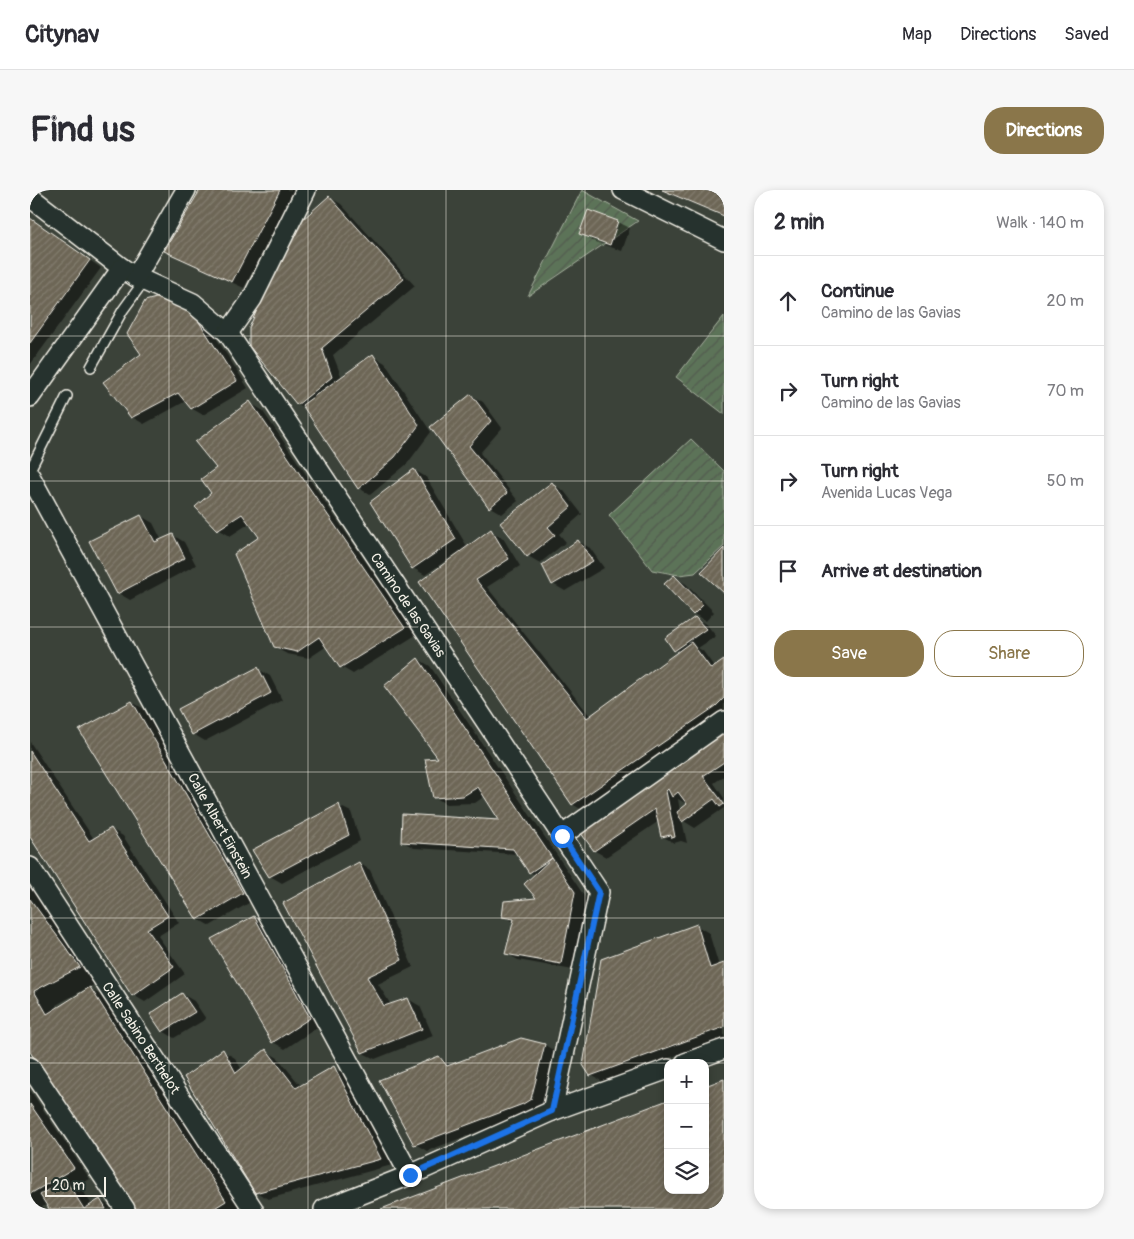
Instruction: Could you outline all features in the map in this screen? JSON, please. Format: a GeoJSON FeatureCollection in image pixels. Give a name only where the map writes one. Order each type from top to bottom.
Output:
{"type":"FeatureCollection","features":[{"type":"Feature","properties":{"kind":"street"},"geometry":{"type":"LineString","coordinates":[[30,397],[134,275],[186,190]]}},
{"type":"Feature","properties":{"kind":"street"},"geometry":{"type":"LineString","coordinates":[[228,333],[252,299],[306,190]]}},
{"type":"Feature","properties":{"kind":"street"},"geometry":{"type":"LineString","coordinates":[[622,190],[724,240]]}},
{"type":"Feature","properties":{"kind":"street","name":"Camino de las Gavias"},"geometry":{"type":"LineString","coordinates":[[30,197],[134,275],[193,303],[228,333],[599,892],[552,1111]]}},
{"type":"Feature","properties":{"kind":"street","name":"Calle Albert Einstein"},"geometry":{"type":"LineString","coordinates":[[30,476],[410,1175]]}},
{"type":"Feature","properties":{"kind":"street"},"geometry":{"type":"LineString","coordinates":[[562,836],[724,721]]}},
{"type":"Feature","properties":{"kind":"street","name":"Calle Sabino Berthelot"},"geometry":{"type":"LineString","coordinates":[[30,867],[253,1209]]}},
{"type":"Feature","properties":{"kind":"street"},"geometry":{"type":"LineString","coordinates":[[696,1059],[724,1049]]}},
{"type":"Feature","properties":{"kind":"street"},"geometry":{"type":"LineString","coordinates":[[30,1067],[125,1209]]}},
{"type":"Feature","properties":{"kind":"street"},"geometry":{"type":"LineString","coordinates":[[324,1209],[410,1175],[552,1111],[664,1070]]}},
{"type":"Feature","properties":{"kind":"lane"},"geometry":{"type":"LineString","coordinates":[[91,367],[122,310],[134,275]]}},
{"type":"Feature","properties":{"kind":"lane"},"geometry":{"type":"LineString","coordinates":[[30,470],[67,396]]}},
{"type":"Feature","properties":{"kind":"green space"},"geometry":{"type":"Polygon","coordinates":[[[582,190],[638,221],[528,296],[582,190]]]}},
{"type":"Feature","properties":{"kind":"green space"},"geometry":{"type":"Polygon","coordinates":[[[724,316],[724,414],[676,377],[724,316]]]}},
{"type":"Feature","properties":{"kind":"green space"},"geometry":{"type":"Polygon","coordinates":[[[691,439],[724,471],[724,546],[695,573],[679,575],[652,570],[609,515],[691,439]]]}},
{"type":"Feature","properties":{"kind":"building"},"geometry":{"type":"Polygon","coordinates":[[[200,190],[280,190],[232,282],[164,251],[200,190]]]}},
{"type":"Feature","properties":{"kind":"building"},"geometry":{"type":"Polygon","coordinates":[[[662,190],[724,190],[724,216],[662,190]]]}},
{"type":"Feature","properties":{"kind":"building"},"geometry":{"type":"Polygon","coordinates":[[[329,196],[404,279],[322,348],[332,377],[297,405],[249,346],[249,328],[293,228],[329,196]]]}},
{"type":"Feature","properties":{"kind":"building"},"geometry":{"type":"Polygon","coordinates":[[[588,210],[618,221],[610,245],[579,234],[588,210]]]}},
{"type":"Feature","properties":{"kind":"building"},"geometry":{"type":"Polygon","coordinates":[[[30,218],[90,260],[30,343],[30,218]]]}},
{"type":"Feature","properties":{"kind":"building"},"geometry":{"type":"Polygon","coordinates":[[[163,296],[192,311],[237,381],[191,409],[178,393],[131,418],[103,382],[141,354],[127,334],[145,301],[163,296]]]}},
{"type":"Feature","properties":{"kind":"building"},"geometry":{"type":"Polygon","coordinates":[[[373,354],[419,425],[395,457],[358,489],[302,405],[373,354]]]}},
{"type":"Feature","properties":{"kind":"building"},"geometry":{"type":"Polygon","coordinates":[[[471,394],[491,421],[469,446],[507,493],[489,508],[430,427],[471,394]]]}},
{"type":"Feature","properties":{"kind":"building"},"geometry":{"type":"Polygon","coordinates":[[[250,401],[405,628],[340,668],[319,637],[297,652],[274,647],[234,554],[259,537],[242,514],[217,530],[195,507],[211,493],[201,479],[216,468],[195,442],[250,401]]]}},
{"type":"Feature","properties":{"kind":"building"},"geometry":{"type":"Polygon","coordinates":[[[414,469],[456,539],[412,569],[370,502],[414,469]]]}},
{"type":"Feature","properties":{"kind":"building"},"geometry":{"type":"Polygon","coordinates":[[[552,482],[571,507],[548,527],[555,535],[527,557],[500,523],[552,482]]]}},
{"type":"Feature","properties":{"kind":"building"},"geometry":{"type":"Polygon","coordinates":[[[141,515],[155,542],[173,534],[185,558],[117,594],[89,541],[141,515]]]}},
{"type":"Feature","properties":{"kind":"building"},"geometry":{"type":"Polygon","coordinates":[[[491,529],[509,559],[476,580],[587,718],[691,642],[711,669],[724,660],[724,698],[716,706],[572,805],[419,582],[491,529]]]}},
{"type":"Feature","properties":{"kind":"building"},"geometry":{"type":"Polygon","coordinates":[[[578,540],[593,561],[552,585],[542,565],[578,540]]]}},
{"type":"Feature","properties":{"kind":"building"},"geometry":{"type":"Polygon","coordinates":[[[724,548],[724,593],[701,572],[724,548]]]}},
{"type":"Feature","properties":{"kind":"building"},"geometry":{"type":"Polygon","coordinates":[[[674,575],[703,605],[693,615],[664,584],[674,575]]]}},
{"type":"Feature","properties":{"kind":"building"},"geometry":{"type":"Polygon","coordinates":[[[695,617],[706,629],[674,651],[665,638],[695,617]]]}},
{"type":"Feature","properties":{"kind":"building"},"geometry":{"type":"Polygon","coordinates":[[[418,658],[552,858],[529,873],[513,849],[401,842],[402,814],[499,820],[478,787],[463,796],[433,798],[425,759],[438,758],[384,686],[418,658]]]}},
{"type":"Feature","properties":{"kind":"building"},"geometry":{"type":"Polygon","coordinates":[[[258,667],[271,693],[192,735],[178,709],[258,667]]]}},
{"type":"Feature","properties":{"kind":"building"},"geometry":{"type":"Polygon","coordinates":[[[132,701],[243,893],[197,920],[79,730],[132,701]]]}},
{"type":"Feature","properties":{"kind":"building"},"geometry":{"type":"Polygon","coordinates":[[[724,730],[724,762],[703,776],[724,804],[720,807],[714,799],[682,822],[677,812],[687,804],[678,792],[672,797],[668,789],[666,791],[675,837],[672,838],[671,835],[661,837],[655,809],[594,851],[580,832],[724,730]]]}},
{"type":"Feature","properties":{"kind":"building"},"geometry":{"type":"Polygon","coordinates":[[[30,751],[89,841],[111,828],[168,916],[147,929],[174,967],[132,996],[30,837],[30,751]]]}},
{"type":"Feature","properties":{"kind":"building"},"geometry":{"type":"Polygon","coordinates":[[[339,804],[349,835],[269,877],[252,850],[339,804]]]}},
{"type":"Feature","properties":{"kind":"building"},"geometry":{"type":"Polygon","coordinates":[[[552,858],[575,892],[561,964],[505,954],[514,919],[502,917],[504,901],[536,898],[524,884],[552,858]]]}},
{"type":"Feature","properties":{"kind":"building"},"geometry":{"type":"Polygon","coordinates":[[[359,862],[402,960],[367,977],[384,1006],[408,998],[422,1029],[362,1053],[283,903],[359,862]]]}},
{"type":"Feature","properties":{"kind":"building"},"geometry":{"type":"Polygon","coordinates":[[[30,899],[80,967],[34,991],[47,1014],[90,987],[226,1201],[213,1209],[136,1209],[30,1052],[30,899]]]}},
{"type":"Feature","properties":{"kind":"building"},"geometry":{"type":"Polygon","coordinates":[[[254,916],[310,1018],[272,1043],[211,939],[254,916]]]}},
{"type":"Feature","properties":{"kind":"building"},"geometry":{"type":"Polygon","coordinates":[[[697,924],[710,968],[724,963],[724,1027],[590,1076],[583,1065],[601,959],[697,924]]]}},
{"type":"Feature","properties":{"kind":"building"},"geometry":{"type":"Polygon","coordinates":[[[182,993],[195,1012],[162,1032],[150,1014],[182,993]]]}},
{"type":"Feature","properties":{"kind":"building"},"geometry":{"type":"Polygon","coordinates":[[[521,1038],[545,1044],[531,1099],[523,1104],[414,1145],[379,1080],[439,1056],[447,1066],[521,1038]]]}},
{"type":"Feature","properties":{"kind":"building"},"geometry":{"type":"Polygon","coordinates":[[[223,1049],[236,1073],[266,1049],[296,1088],[334,1066],[381,1159],[255,1193],[184,1077],[223,1049]]]}},
{"type":"Feature","properties":{"kind":"building"},"geometry":{"type":"Polygon","coordinates":[[[724,1079],[724,1209],[381,1209],[664,1102],[664,1194],[709,1194],[709,1085],[724,1079]]]}},
{"type":"Feature","properties":{"kind":"building"},"geometry":{"type":"Polygon","coordinates":[[[30,1104],[74,1168],[30,1194],[30,1104]]]}},
{"type":"Feature","properties":{"kind":"building"},"geometry":{"type":"Polygon","coordinates":[[[65,1179],[84,1209],[49,1209],[40,1195],[65,1179]]]}},
{"type":"Feature","properties":{"kind":"building"},"geometry":{"type":"Polygon","coordinates":[[[100,1199],[106,1209],[84,1209],[100,1199]]]}},
{"type":"Feature","properties":{"kind":"route"},"geometry":{"type":"LineString","coordinates":[[410,1175],[552,1111],[599,892],[562,836]]}}]}
